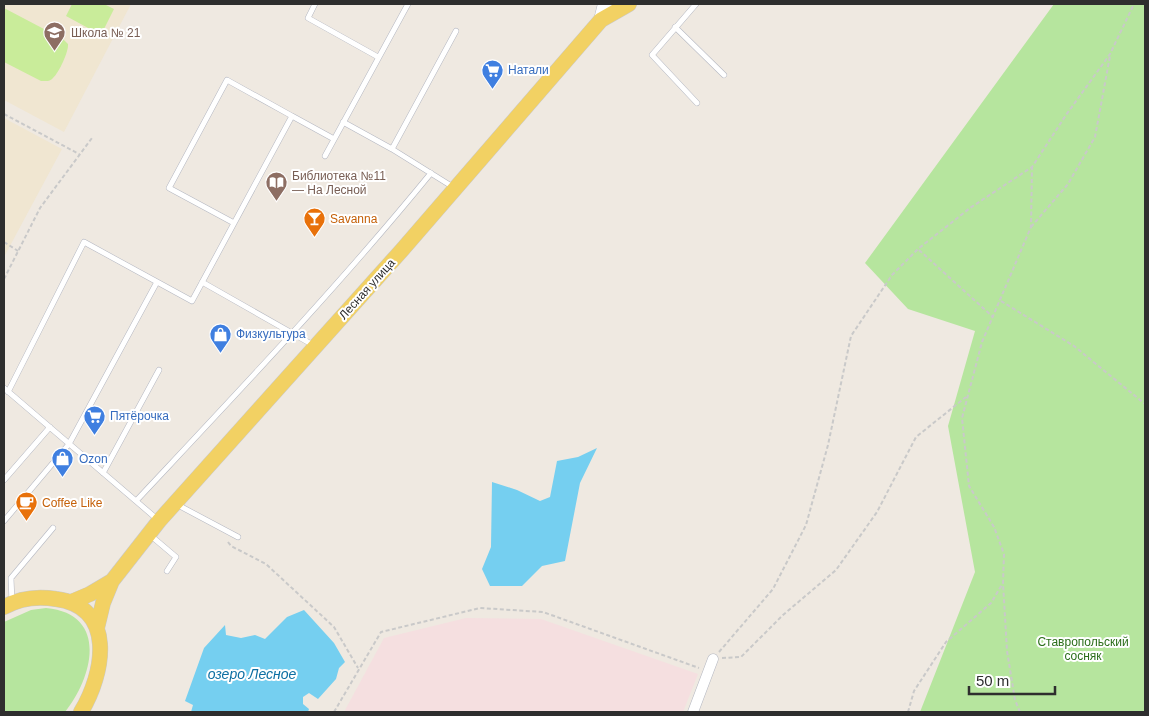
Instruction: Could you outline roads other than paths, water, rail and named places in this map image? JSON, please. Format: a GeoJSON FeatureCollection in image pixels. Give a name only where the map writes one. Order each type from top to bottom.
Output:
{"type":"FeatureCollection","features":[{"type":"Feature","properties":{"kind":"main road"},"geometry":{"type":"LineString","coordinates":[[601,20],[605,4]]}},
{"type":"Feature","properties":{"kind":"main road","name":"Лесная улица"},"geometry":{"type":"LineString","coordinates":[[97,628],[103,602],[112,581],[160,521],[456,188],[601,20],[629,4]]}},
{"type":"Feature","properties":{"kind":"main road","name":"Лесная улица"},"geometry":{"type":"LineString","coordinates":[[71,602],[90,594],[112,581]]}},
{"type":"Feature","properties":{"kind":"main road"},"geometry":{"type":"LineString","coordinates":[[8,604],[22,599],[46,597],[71,602],[90,616],[97,628],[101,654],[95,684],[81,712]]}},
{"type":"Feature","properties":{"kind":"street"},"geometry":{"type":"LineString","coordinates":[[693,712],[713,660]]}},
{"type":"Feature","properties":{"kind":"lane"},"geometry":{"type":"LineString","coordinates":[[315,4],[308,18],[378,57]]}},
{"type":"Feature","properties":{"kind":"lane"},"geometry":{"type":"LineString","coordinates":[[325,156],[408,4]]}},
{"type":"Feature","properties":{"kind":"lane"},"geometry":{"type":"LineString","coordinates":[[696,4],[652,55],[697,103]]}},
{"type":"Feature","properties":{"kind":"lane"},"geometry":{"type":"LineString","coordinates":[[676,27],[724,75]]}},
{"type":"Feature","properties":{"kind":"lane"},"geometry":{"type":"LineString","coordinates":[[392,149],[456,31]]}},
{"type":"Feature","properties":{"kind":"lane"},"geometry":{"type":"LineString","coordinates":[[234,223],[169,188],[227,80],[334,139]]}},
{"type":"Feature","properties":{"kind":"lane"},"geometry":{"type":"LineString","coordinates":[[160,521],[6,390],[84,242],[192,301],[292,116]]}},
{"type":"Feature","properties":{"kind":"lane"},"geometry":{"type":"LineString","coordinates":[[343,122],[456,188]]}},
{"type":"Feature","properties":{"kind":"lane"},"geometry":{"type":"LineString","coordinates":[[136,501],[292,334],[381,234],[431,173]]}},
{"type":"Feature","properties":{"kind":"lane"},"geometry":{"type":"LineString","coordinates":[[4,522],[69,444],[157,282]]}},
{"type":"Feature","properties":{"kind":"lane"},"geometry":{"type":"LineString","coordinates":[[202,282],[316,347]]}},
{"type":"Feature","properties":{"kind":"lane"},"geometry":{"type":"LineString","coordinates":[[103,473],[159,370]]}},
{"type":"Feature","properties":{"kind":"lane"},"geometry":{"type":"LineString","coordinates":[[4,480],[50,427]]}},
{"type":"Feature","properties":{"kind":"lane"},"geometry":{"type":"LineString","coordinates":[[175,504],[238,537]]}},
{"type":"Feature","properties":{"kind":"lane"},"geometry":{"type":"LineString","coordinates":[[8,604],[11,578],[54,528]]}},
{"type":"Feature","properties":{"kind":"lane"},"geometry":{"type":"LineString","coordinates":[[149,534],[176,557],[167,571]]}},
{"type":"Feature","properties":{"kind":"water"},"geometry":{"type":"Polygon","coordinates":[[[597,448],[580,483],[565,561],[542,566],[522,586],[490,586],[482,569],[491,547],[492,482],[517,490],[540,501],[550,497],[557,461],[578,457],[597,448]]]}},
{"type":"Feature","properties":{"kind":"water","name":"озеро Лесное"},"geometry":{"type":"Polygon","coordinates":[[[304,610],[334,643],[345,662],[339,668],[336,679],[318,699],[309,693],[303,697],[303,704],[309,709],[308,712],[191,712],[193,705],[185,701],[204,648],[225,625],[226,635],[241,638],[255,635],[265,639],[287,617],[304,610]]]}},
{"type":"Feature","properties":{"kind":"place","name":"Школа № 21"},"geometry":{"type":"Point","coordinates":[55,52]}},
{"type":"Feature","properties":{"kind":"place","name":"Натали"},"geometry":{"type":"Point","coordinates":[492,89]}},
{"type":"Feature","properties":{"kind":"place","name":"Библиотека №11 — На Лесной"},"geometry":{"type":"Point","coordinates":[276,202]}},
{"type":"Feature","properties":{"kind":"place","name":"Savanna"},"geometry":{"type":"Point","coordinates":[314,238]}},
{"type":"Feature","properties":{"kind":"place","name":"Физкультура"},"geometry":{"type":"Point","coordinates":[220,353]}},
{"type":"Feature","properties":{"kind":"place","name":"Пятёрочка"},"geometry":{"type":"Point","coordinates":[94,435]}},
{"type":"Feature","properties":{"kind":"place","name":"Ozon"},"geometry":{"type":"Point","coordinates":[63,478]}},
{"type":"Feature","properties":{"kind":"place","name":"Coffee Like"},"geometry":{"type":"Point","coordinates":[26,522]}},
{"type":"Feature","properties":{"kind":"park label","name":"Ставропольский сосняк"},"geometry":{"type":"Point","coordinates":[1083,649]}}]}
